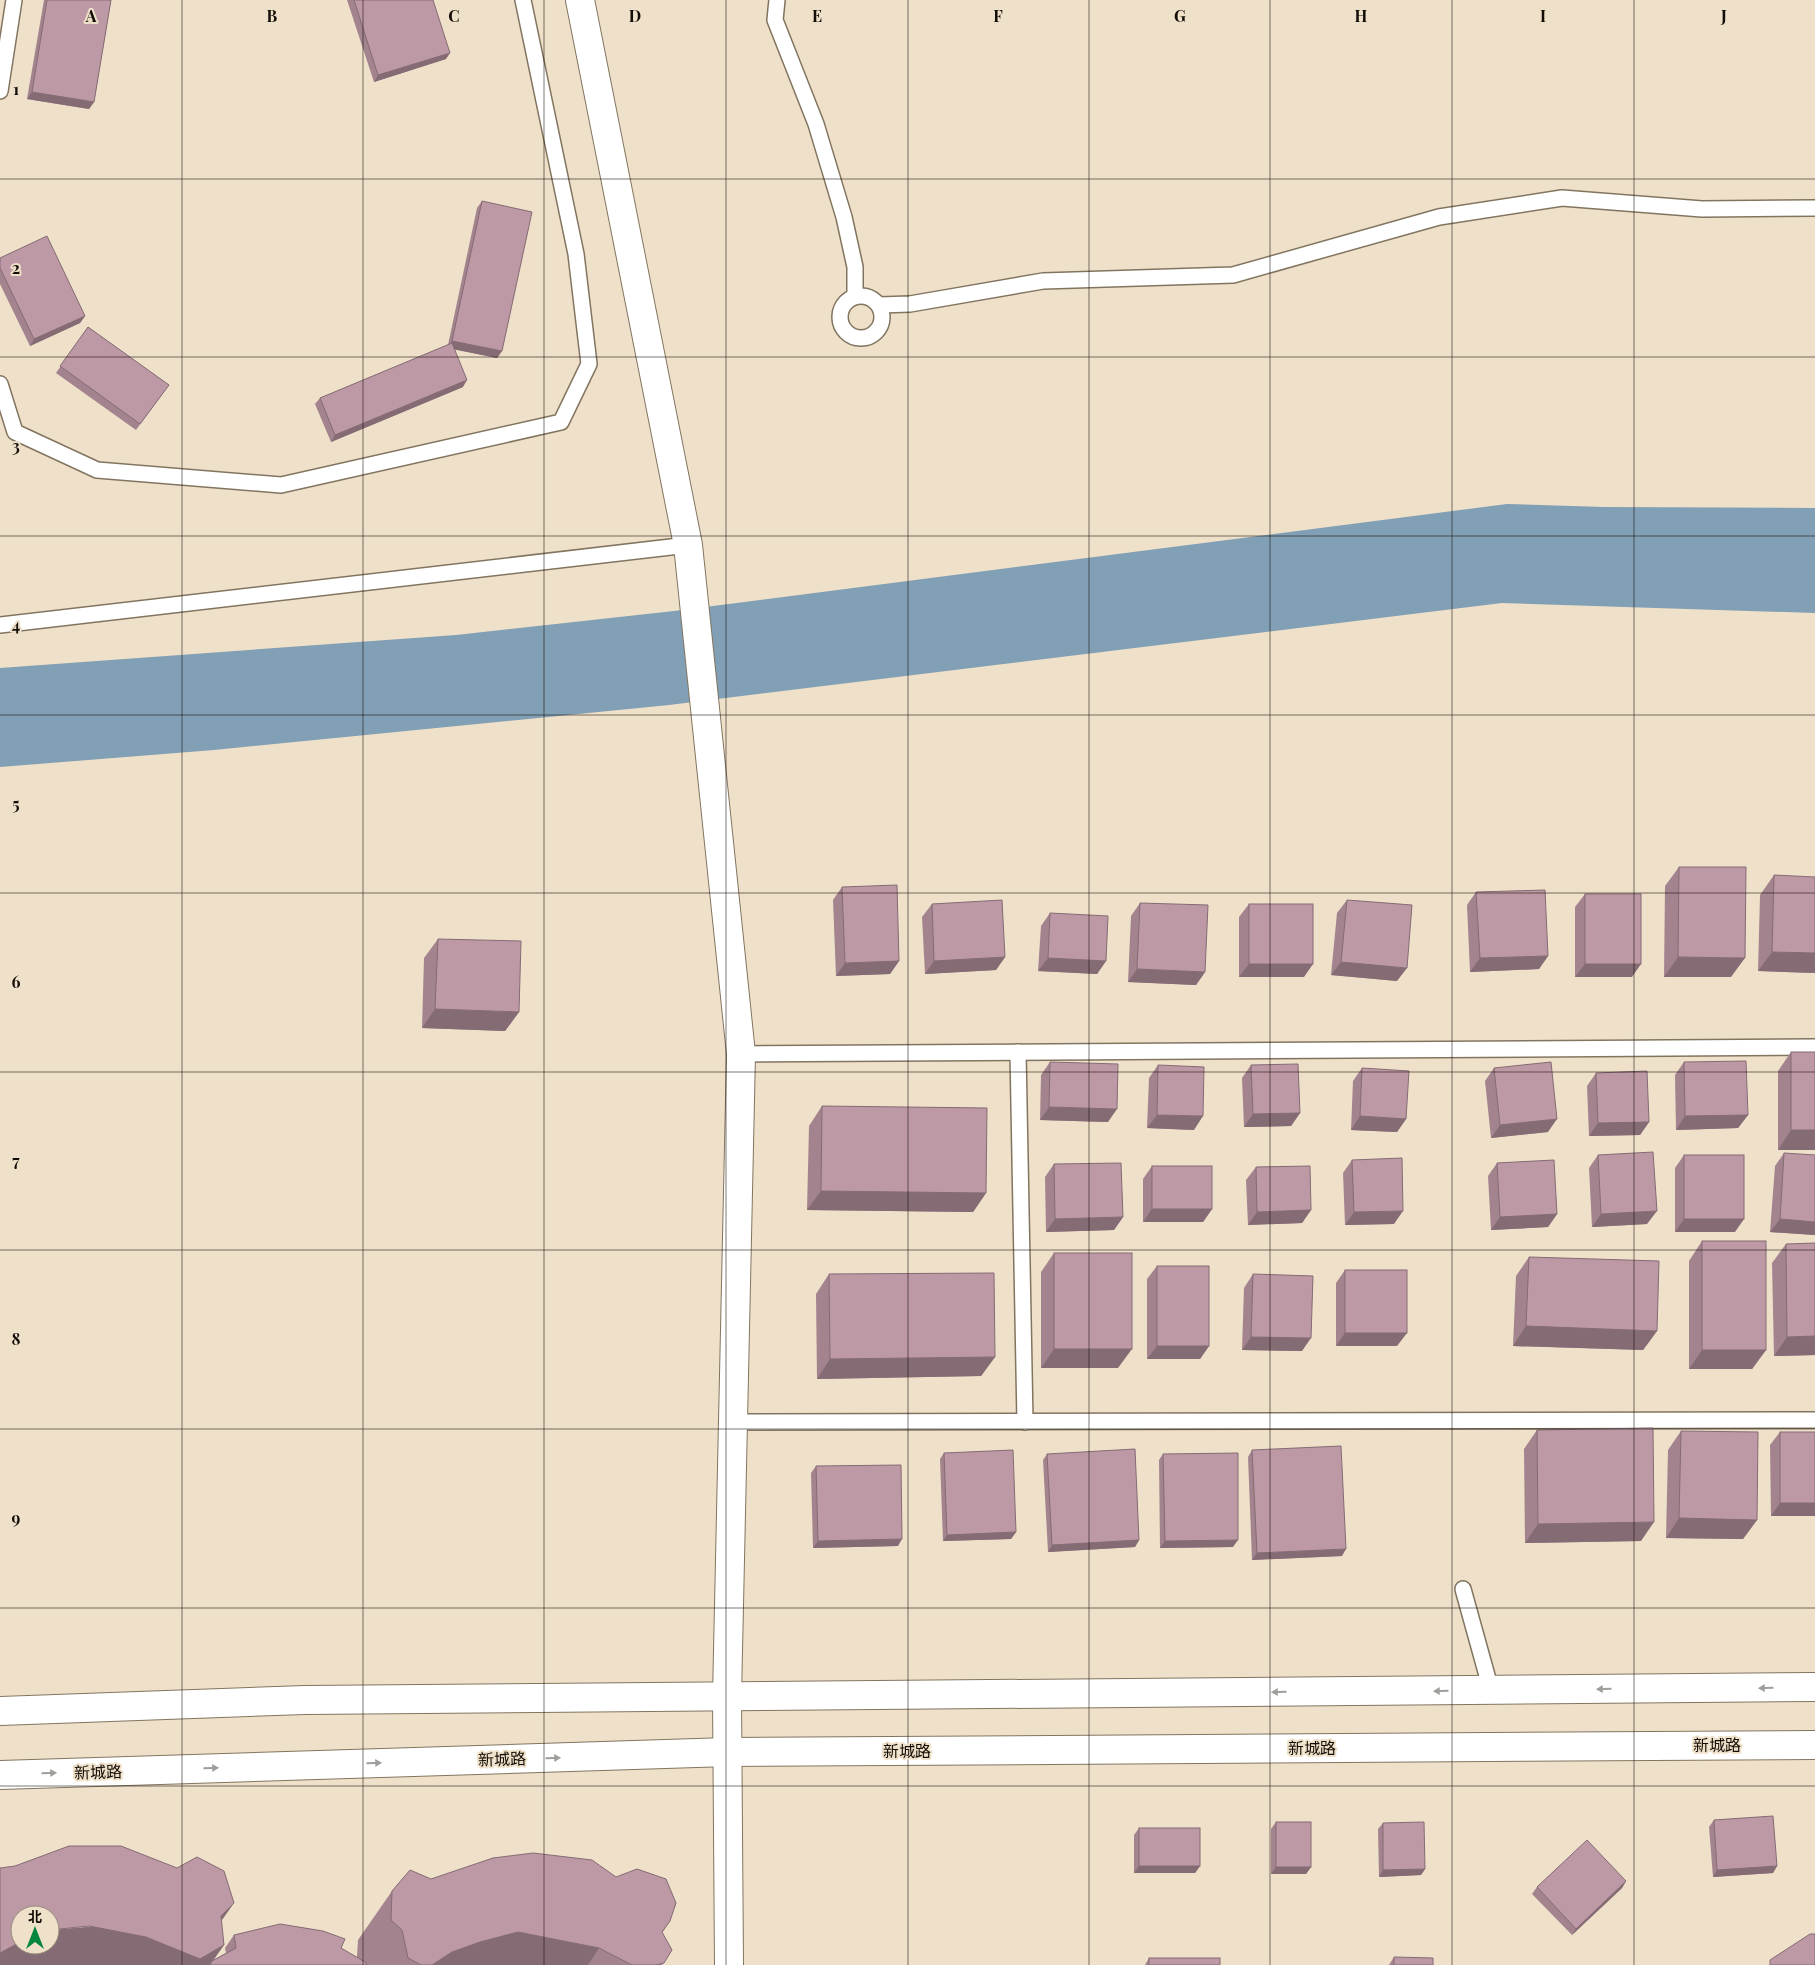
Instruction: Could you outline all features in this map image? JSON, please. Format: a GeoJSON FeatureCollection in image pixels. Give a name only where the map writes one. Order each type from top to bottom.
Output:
{"type":"FeatureCollection","features":[{"type":"Feature","properties":{"kind":"main road"},"geometry":{"type":"LineString","coordinates":[[580,0],[688,545],[741,1054],[727,1697],[729,1965]]}},
{"type":"Feature","properties":{"kind":"main road"},"geometry":{"type":"LineString","coordinates":[[0,1710],[305,1700],[1815,1687]]}},
{"type":"Feature","properties":{"kind":"main road","name":"新城路"},"geometry":{"type":"LineString","coordinates":[[0,1775],[728,1752],[1815,1745]]}},
{"type":"Feature","properties":{"kind":"lane"},"geometry":{"type":"LineString","coordinates":[[0,91],[14,0]]}},
{"type":"Feature","properties":{"kind":"lane"},"geometry":{"type":"LineString","coordinates":[[0,384],[15,432],[97,470],[281,485],[561,422],[589,364],[576,254],[523,0]]}},
{"type":"Feature","properties":{"kind":"lane"},"geometry":{"type":"LineString","coordinates":[[777,0],[775,20],[816,124],[844,217],[855,267],[855,296]]}},
{"type":"Feature","properties":{"kind":"lane"},"geometry":{"type":"LineString","coordinates":[[879,305],[910,304],[1043,281],[1233,275],[1439,217],[1562,198],[1702,209],[1815,208]]}},
{"type":"Feature","properties":{"kind":"lane"},"geometry":{"type":"LineString","coordinates":[[855,296],[868,296],[879,305],[883,318],[878,330],[867,338],[853,337],[843,329],[839,316],[844,303],[855,296]]}},
{"type":"Feature","properties":{"kind":"lane"},"geometry":{"type":"LineString","coordinates":[[0,625],[688,545]]}},
{"type":"Feature","properties":{"kind":"lane"},"geometry":{"type":"LineString","coordinates":[[741,1054],[1815,1047]]}},
{"type":"Feature","properties":{"kind":"lane"},"geometry":{"type":"LineString","coordinates":[[1018,1052],[1025,1422]]}},
{"type":"Feature","properties":{"kind":"lane"},"geometry":{"type":"LineString","coordinates":[[733,1422],[1815,1420]]}},
{"type":"Feature","properties":{"kind":"lane"},"geometry":{"type":"LineString","coordinates":[[1463,1589],[1491,1690]]}},
{"type":"Feature","properties":{"kind":"water"},"geometry":{"type":"Polygon","coordinates":[[[1507,504],[1604,507],[1815,508],[1815,613],[1502,603],[669,705],[214,750],[0,767],[0,668],[456,635],[674,611],[1507,504]]]}},
{"type":"Feature","properties":{"kind":"building"},"geometry":{"type":"Polygon","coordinates":[[[47,0],[111,0],[94,102],[32,92],[47,0]]]}},
{"type":"Feature","properties":{"kind":"building"},"geometry":{"type":"Polygon","coordinates":[[[354,0],[433,0],[450,53],[378,75],[354,0]]]}},
{"type":"Feature","properties":{"kind":"building"},"geometry":{"type":"Polygon","coordinates":[[[482,201],[532,212],[502,351],[452,341],[482,201]]]}},
{"type":"Feature","properties":{"kind":"building"},"geometry":{"type":"Polygon","coordinates":[[[47,236],[85,316],[34,339],[0,268],[0,258],[47,236]]]}},
{"type":"Feature","properties":{"kind":"building"},"geometry":{"type":"Polygon","coordinates":[[[88,327],[169,385],[140,424],[60,366],[88,327]]]}},
{"type":"Feature","properties":{"kind":"building"},"geometry":{"type":"Polygon","coordinates":[[[452,343],[467,380],[335,435],[320,398],[452,343]]]}},
{"type":"Feature","properties":{"kind":"building"},"geometry":{"type":"Polygon","coordinates":[[[1679,867],[1746,867],[1745,958],[1678,957],[1679,867]]]}},
{"type":"Feature","properties":{"kind":"building"},"geometry":{"type":"Polygon","coordinates":[[[1774,875],[1815,877],[1815,953],[1772,952],[1774,875]]]}},
{"type":"Feature","properties":{"kind":"building"},"geometry":{"type":"Polygon","coordinates":[[[897,885],[899,961],[845,963],[842,887],[897,885]]]}},
{"type":"Feature","properties":{"kind":"building"},"geometry":{"type":"Polygon","coordinates":[[[1545,890],[1548,956],[1480,958],[1476,892],[1545,890]]]}},
{"type":"Feature","properties":{"kind":"building"},"geometry":{"type":"Polygon","coordinates":[[[1585,894],[1641,894],[1641,964],[1585,964],[1585,894]]]}},
{"type":"Feature","properties":{"kind":"building"},"geometry":{"type":"Polygon","coordinates":[[[1002,900],[1005,957],[934,961],[932,904],[1002,900]]]}},
{"type":"Feature","properties":{"kind":"building"},"geometry":{"type":"Polygon","coordinates":[[[1347,900],[1412,905],[1407,968],[1341,962],[1347,900]]]}},
{"type":"Feature","properties":{"kind":"building"},"geometry":{"type":"Polygon","coordinates":[[[1140,903],[1208,905],[1205,972],[1137,969],[1140,903]]]}},
{"type":"Feature","properties":{"kind":"building"},"geometry":{"type":"Polygon","coordinates":[[[1249,904],[1313,904],[1313,964],[1249,964],[1249,904]]]}},
{"type":"Feature","properties":{"kind":"building"},"geometry":{"type":"Polygon","coordinates":[[[1050,913],[1108,916],[1106,961],[1048,958],[1050,913]]]}},
{"type":"Feature","properties":{"kind":"building"},"geometry":{"type":"Polygon","coordinates":[[[438,939],[521,941],[519,1012],[435,1009],[438,939]]]}},
{"type":"Feature","properties":{"kind":"building"},"geometry":{"type":"Polygon","coordinates":[[[1791,1052],[1815,1052],[1815,1130],[1791,1130],[1791,1052]]]}},
{"type":"Feature","properties":{"kind":"building"},"geometry":{"type":"Polygon","coordinates":[[[1746,1061],[1748,1115],[1685,1116],[1684,1062],[1746,1061]]]}},
{"type":"Feature","properties":{"kind":"building"},"geometry":{"type":"Polygon","coordinates":[[[1050,1062],[1118,1064],[1117,1109],[1049,1107],[1050,1062]]]}},
{"type":"Feature","properties":{"kind":"building"},"geometry":{"type":"Polygon","coordinates":[[[1551,1062],[1557,1119],[1500,1125],[1494,1068],[1551,1062]]]}},
{"type":"Feature","properties":{"kind":"building"},"geometry":{"type":"Polygon","coordinates":[[[1298,1064],[1300,1113],[1253,1114],[1251,1065],[1298,1064]]]}},
{"type":"Feature","properties":{"kind":"building"},"geometry":{"type":"Polygon","coordinates":[[[1158,1065],[1204,1067],[1203,1116],[1157,1115],[1158,1065]]]}},
{"type":"Feature","properties":{"kind":"building"},"geometry":{"type":"Polygon","coordinates":[[[1362,1068],[1409,1071],[1406,1119],[1360,1116],[1362,1068]]]}},
{"type":"Feature","properties":{"kind":"building"},"geometry":{"type":"Polygon","coordinates":[[[1647,1071],[1649,1122],[1598,1123],[1596,1073],[1647,1071]]]}},
{"type":"Feature","properties":{"kind":"building"},"geometry":{"type":"Polygon","coordinates":[[[822,1106],[987,1108],[986,1193],[821,1191],[822,1106]]]}},
{"type":"Feature","properties":{"kind":"building"},"geometry":{"type":"Polygon","coordinates":[[[1653,1152],[1657,1211],[1601,1214],[1598,1155],[1653,1152]]]}},
{"type":"Feature","properties":{"kind":"building"},"geometry":{"type":"Polygon","coordinates":[[[1784,1153],[1815,1155],[1815,1222],[1780,1219],[1784,1153]]]}},
{"type":"Feature","properties":{"kind":"building"},"geometry":{"type":"Polygon","coordinates":[[[1684,1155],[1744,1155],[1744,1219],[1684,1219],[1684,1155]]]}},
{"type":"Feature","properties":{"kind":"building"},"geometry":{"type":"Polygon","coordinates":[[[1402,1158],[1403,1211],[1354,1212],[1352,1160],[1402,1158]]]}},
{"type":"Feature","properties":{"kind":"building"},"geometry":{"type":"Polygon","coordinates":[[[1554,1160],[1557,1214],[1500,1217],[1497,1163],[1554,1160]]]}},
{"type":"Feature","properties":{"kind":"building"},"geometry":{"type":"Polygon","coordinates":[[[1121,1163],[1123,1217],[1055,1219],[1054,1164],[1121,1163]]]}},
{"type":"Feature","properties":{"kind":"building"},"geometry":{"type":"Polygon","coordinates":[[[1152,1166],[1212,1166],[1212,1209],[1152,1209],[1152,1166]]]}},
{"type":"Feature","properties":{"kind":"building"},"geometry":{"type":"Polygon","coordinates":[[[1310,1166],[1311,1210],[1257,1212],[1256,1167],[1310,1166]]]}},
{"type":"Feature","properties":{"kind":"building"},"geometry":{"type":"Polygon","coordinates":[[[1702,1241],[1766,1241],[1766,1350],[1702,1350],[1702,1241]]]}},
{"type":"Feature","properties":{"kind":"building"},"geometry":{"type":"Polygon","coordinates":[[[1815,1243],[1815,1336],[1787,1337],[1786,1244],[1815,1243]]]}},
{"type":"Feature","properties":{"kind":"building"},"geometry":{"type":"Polygon","coordinates":[[[1054,1253],[1132,1253],[1132,1349],[1054,1349],[1054,1253]]]}},
{"type":"Feature","properties":{"kind":"building"},"geometry":{"type":"Polygon","coordinates":[[[1529,1257],[1659,1261],[1657,1331],[1526,1326],[1529,1257]]]}},
{"type":"Feature","properties":{"kind":"building"},"geometry":{"type":"Polygon","coordinates":[[[1157,1266],[1209,1266],[1209,1346],[1157,1346],[1157,1266]]]}},
{"type":"Feature","properties":{"kind":"building"},"geometry":{"type":"Polygon","coordinates":[[[1345,1270],[1407,1270],[1407,1333],[1345,1333],[1345,1270]]]}},
{"type":"Feature","properties":{"kind":"building"},"geometry":{"type":"Polygon","coordinates":[[[994,1273],[995,1357],[830,1359],[829,1274],[994,1273]]]}},
{"type":"Feature","properties":{"kind":"building"},"geometry":{"type":"Polygon","coordinates":[[[1253,1274],[1313,1276],[1311,1338],[1251,1337],[1253,1274]]]}},
{"type":"Feature","properties":{"kind":"building"},"geometry":{"type":"Polygon","coordinates":[[[1653,1428],[1654,1522],[1538,1524],[1537,1430],[1653,1428]]]}},
{"type":"Feature","properties":{"kind":"building"},"geometry":{"type":"Polygon","coordinates":[[[1681,1431],[1758,1432],[1757,1520],[1679,1518],[1681,1431]]]}},
{"type":"Feature","properties":{"kind":"building"},"geometry":{"type":"Polygon","coordinates":[[[1780,1432],[1815,1432],[1815,1503],[1780,1503],[1780,1432]]]}},
{"type":"Feature","properties":{"kind":"building"},"geometry":{"type":"Polygon","coordinates":[[[1341,1446],[1346,1549],[1257,1553],[1252,1450],[1341,1446]]]}},
{"type":"Feature","properties":{"kind":"building"},"geometry":{"type":"Polygon","coordinates":[[[1135,1449],[1139,1540],[1052,1545],[1047,1454],[1135,1449]]]}},
{"type":"Feature","properties":{"kind":"building"},"geometry":{"type":"Polygon","coordinates":[[[1013,1450],[1016,1532],[947,1535],[944,1453],[1013,1450]]]}},
{"type":"Feature","properties":{"kind":"building"},"geometry":{"type":"Polygon","coordinates":[[[1238,1453],[1238,1540],[1165,1541],[1163,1454],[1238,1453]]]}},
{"type":"Feature","properties":{"kind":"building"},"geometry":{"type":"Polygon","coordinates":[[[901,1465],[902,1539],[818,1541],[816,1466],[901,1465]]]}},
{"type":"Feature","properties":{"kind":"building"},"geometry":{"type":"Polygon","coordinates":[[[1773,1816],[1777,1866],[1717,1870],[1714,1820],[1773,1816]]]}},
{"type":"Feature","properties":{"kind":"building"},"geometry":{"type":"Polygon","coordinates":[[[1276,1822],[1311,1822],[1311,1867],[1276,1867],[1276,1822]]]}},
{"type":"Feature","properties":{"kind":"building"},"geometry":{"type":"Polygon","coordinates":[[[1424,1822],[1425,1869],[1383,1870],[1383,1823],[1424,1822]]]}},
{"type":"Feature","properties":{"kind":"building"},"geometry":{"type":"Polygon","coordinates":[[[1139,1828],[1200,1828],[1200,1866],[1139,1866],[1139,1828]]]}},
{"type":"Feature","properties":{"kind":"building"},"geometry":{"type":"Polygon","coordinates":[[[1587,1840],[1626,1881],[1576,1929],[1537,1887],[1587,1840]]]}},
{"type":"Feature","properties":{"kind":"building"},"geometry":{"type":"Polygon","coordinates":[[[69,1846],[121,1846],[177,1868],[197,1857],[224,1871],[234,1903],[221,1916],[224,1945],[200,1959],[146,1937],[89,1926],[60,1929],[60,1905],[10,1905],[10,1948],[0,1953],[0,1868],[15,1866],[69,1846]]]}},
{"type":"Feature","properties":{"kind":"building"},"geometry":{"type":"Polygon","coordinates":[[[533,1853],[592,1860],[616,1877],[637,1869],[666,1879],[676,1903],[670,1921],[662,1932],[672,1950],[664,1963],[632,1965],[599,1948],[518,1932],[452,1952],[432,1965],[421,1965],[408,1958],[402,1930],[391,1920],[392,1891],[410,1870],[431,1879],[493,1858],[533,1853]]]}},
{"type":"Feature","properties":{"kind":"building"},"geometry":{"type":"Polygon","coordinates":[[[280,1924],[323,1931],[345,1939],[341,1948],[367,1965],[210,1965],[212,1961],[236,1948],[234,1935],[280,1924]]]}},
{"type":"Feature","properties":{"kind":"building"},"geometry":{"type":"Polygon","coordinates":[[[1810,1934],[1815,1934],[1815,1965],[1770,1965],[1770,1960],[1810,1934]]]}},
{"type":"Feature","properties":{"kind":"building"},"geometry":{"type":"Polygon","coordinates":[[[1394,1957],[1433,1958],[1433,1965],[1394,1965],[1394,1957]]]}},
{"type":"Feature","properties":{"kind":"building"},"geometry":{"type":"Polygon","coordinates":[[[1149,1958],[1220,1958],[1220,1965],[1149,1965],[1149,1958]]]}}]}
